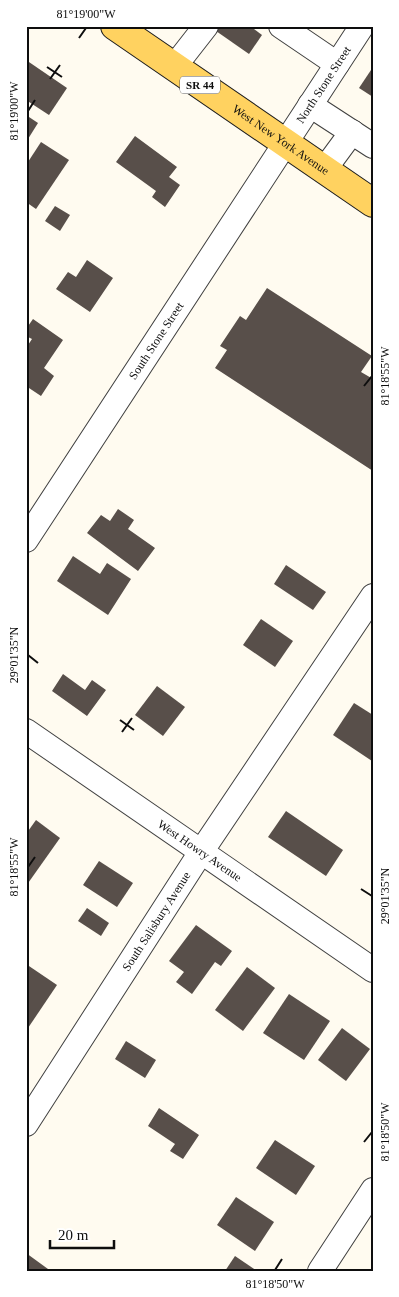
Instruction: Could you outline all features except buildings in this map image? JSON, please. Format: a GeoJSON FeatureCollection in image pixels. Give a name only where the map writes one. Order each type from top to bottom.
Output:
{"type":"FeatureCollection","features":[{"type":"Feature","properties":{"kind":"main road","name":"West New York Avenue"},"geometry":{"type":"LineString","coordinates":[[115,26],[373,204]]}},
{"type":"Feature","properties":{"kind":"street"},"geometry":{"type":"LineString","coordinates":[[174,67],[206,26]]}},
{"type":"Feature","properties":{"kind":"street"},"geometry":{"type":"LineString","coordinates":[[281,26],[337,64]]}},
{"type":"Feature","properties":{"kind":"street","name":"North Stone Street"},"geometry":{"type":"LineString","coordinates":[[284,143],[362,26]]}},
{"type":"Feature","properties":{"kind":"street"},"geometry":{"type":"LineString","coordinates":[[310,105],[373,146]]}},
{"type":"Feature","properties":{"kind":"street"},"geometry":{"type":"LineString","coordinates":[[324,170],[352,132]]}},
{"type":"Feature","properties":{"kind":"street","name":"South Stone Street"},"geometry":{"type":"LineString","coordinates":[[26,540],[284,143]]}},
{"type":"Feature","properties":{"kind":"street","name":"South Salisbury Avenue"},"geometry":{"type":"LineString","coordinates":[[26,1124],[201,852],[373,596]]}},
{"type":"Feature","properties":{"kind":"street","name":"West Howry Avenue"},"geometry":{"type":"LineString","coordinates":[[26,731],[373,970]]}},
{"type":"Feature","properties":{"kind":"street"},"geometry":{"type":"LineString","coordinates":[[320,1271],[373,1190]]}}]}
